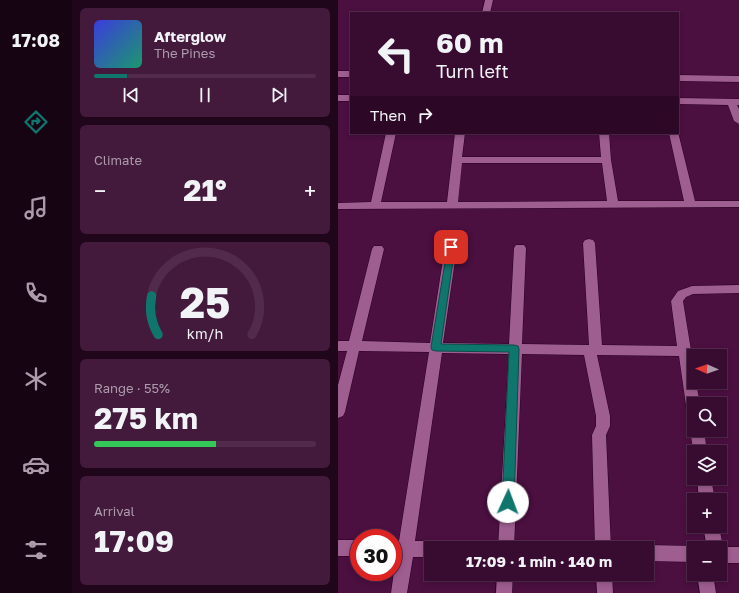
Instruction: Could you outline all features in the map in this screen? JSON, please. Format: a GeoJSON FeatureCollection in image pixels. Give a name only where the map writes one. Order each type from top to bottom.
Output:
{"type":"FeatureCollection","features":[{"type":"Feature","properties":{"kind":"street"},"geometry":{"type":"LineString","coordinates":[[486,12],[489,0]]}},
{"type":"Feature","properties":{"kind":"street"},"geometry":{"type":"LineString","coordinates":[[338,74],[350,74]]}},
{"type":"Feature","properties":{"kind":"street"},"geometry":{"type":"LineString","coordinates":[[679,78],[739,79]]}},
{"type":"Feature","properties":{"kind":"street"},"geometry":{"type":"LineString","coordinates":[[338,98],[350,98]]}},
{"type":"Feature","properties":{"kind":"street"},"geometry":{"type":"LineString","coordinates":[[679,102],[736,102],[739,121]]}},
{"type":"Feature","properties":{"kind":"street"},"geometry":{"type":"LineString","coordinates":[[375,206],[391,134]]}},
{"type":"Feature","properties":{"kind":"street"},"geometry":{"type":"LineString","coordinates":[[452,205],[460,134]]}},
{"type":"Feature","properties":{"kind":"street"},"geometry":{"type":"LineString","coordinates":[[604,134],[606,160],[613,204]]}},
{"type":"Feature","properties":{"kind":"street"},"geometry":{"type":"LineString","coordinates":[[674,134],[690,204]]}},
{"type":"Feature","properties":{"kind":"street"},"geometry":{"type":"LineString","coordinates":[[457,160],[606,160]]}},
{"type":"Feature","properties":{"kind":"street"},"geometry":{"type":"LineString","coordinates":[[338,206],[739,204]]}},
{"type":"Feature","properties":{"kind":"street"},"geometry":{"type":"LineString","coordinates":[[589,243],[593,350],[603,416],[599,435],[603,541]]}},
{"type":"Feature","properties":{"kind":"street"},"geometry":{"type":"LineString","coordinates":[[402,538],[436,347],[451,247]]}},
{"type":"Feature","properties":{"kind":"street"},"geometry":{"type":"LineString","coordinates":[[506,541],[514,349],[520,248]]}},
{"type":"Feature","properties":{"kind":"street"},"geometry":{"type":"LineString","coordinates":[[338,412],[378,249]]}},
{"type":"Feature","properties":{"kind":"street"},"geometry":{"type":"LineString","coordinates":[[692,397],[677,301],[682,294],[692,290],[739,289]]}},
{"type":"Feature","properties":{"kind":"street"},"geometry":{"type":"LineString","coordinates":[[338,346],[685,351]]}},
{"type":"Feature","properties":{"kind":"street"},"geometry":{"type":"LineString","coordinates":[[338,548],[350,548]]}},
{"type":"Feature","properties":{"kind":"street"},"geometry":{"type":"LineString","coordinates":[[402,549],[424,549]]}},
{"type":"Feature","properties":{"kind":"street"},"geometry":{"type":"LineString","coordinates":[[654,553],[687,554]]}},
{"type":"Feature","properties":{"kind":"street"},"geometry":{"type":"LineString","coordinates":[[727,555],[739,555]]}},
{"type":"Feature","properties":{"kind":"street"},"geometry":{"type":"LineString","coordinates":[[399,581],[399,593]]}},
{"type":"Feature","properties":{"kind":"street"},"geometry":{"type":"LineString","coordinates":[[504,593],[505,581]]}},
{"type":"Feature","properties":{"kind":"street"},"geometry":{"type":"LineString","coordinates":[[604,581],[605,593]]}},
{"type":"Feature","properties":{"kind":"street"},"geometry":{"type":"LineString","coordinates":[[706,581],[708,593]]}},
{"type":"Feature","properties":{"kind":"route"},"geometry":{"type":"LineString","coordinates":[[451,247],[436,347],[514,349],[508,502]]}}]}
